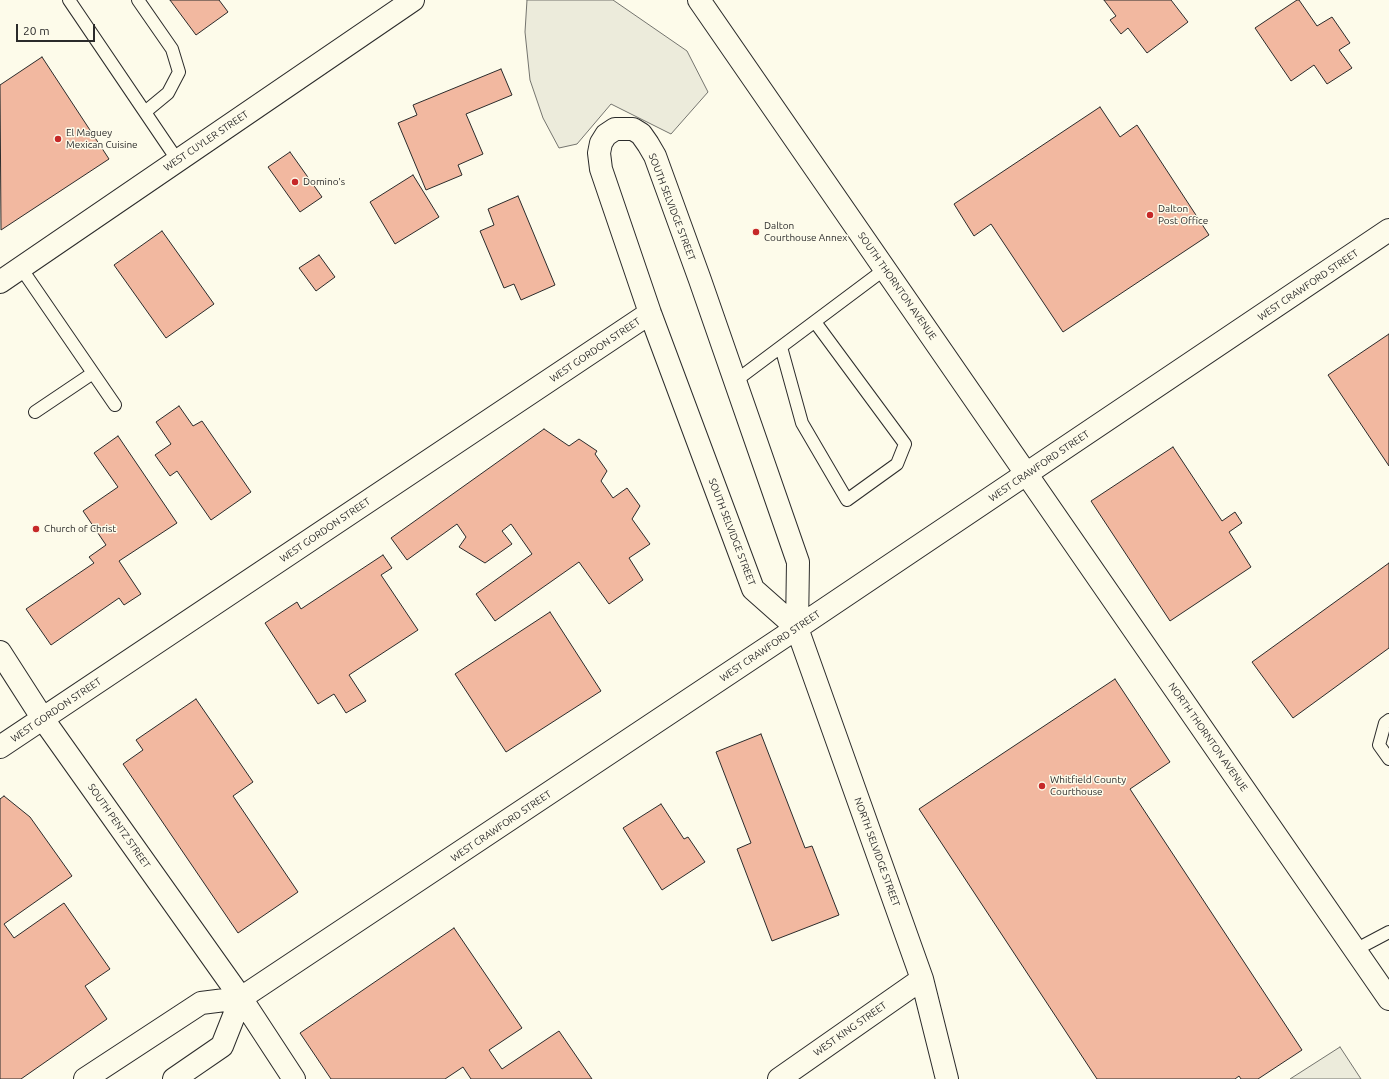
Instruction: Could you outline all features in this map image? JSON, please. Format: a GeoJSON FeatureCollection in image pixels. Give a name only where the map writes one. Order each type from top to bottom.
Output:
{"type":"FeatureCollection","features":[{"type":"Feature","properties":{"kind":"street","name":"WEST CUYLER STREET"},"geometry":{"type":"LineString","coordinates":[[0,282],[413,0]]}},
{"type":"Feature","properties":{"kind":"street","name":"SOUTH THORNTON AVENUE"},"geometry":{"type":"LineString","coordinates":[[699,0],[1026,474]]}},
{"type":"Feature","properties":{"kind":"street","name":"SOUTH SELVIDGE STREET"},"geometry":{"type":"LineString","coordinates":[[616,129],[633,129],[641,134],[655,156],[798,562],[797,628],[753,589],[650,313],[601,169],[599,154],[601,143],[606,135],[616,129]]}},
{"type":"Feature","properties":{"kind":"street","name":"WEST CRAWFORD STREET"},"geometry":{"type":"LineString","coordinates":[[241,998],[797,628],[1389,230]]}},
{"type":"Feature","properties":{"kind":"street","name":"WEST GORDON STREET"},"geometry":{"type":"LineString","coordinates":[[0,747],[650,313]]}},
{"type":"Feature","properties":{"kind":"street","name":"NORTH THORNTON AVENUE"},"geometry":{"type":"LineString","coordinates":[[1026,474],[1355,950],[1387,991]]}},
{"type":"Feature","properties":{"kind":"street","name":"NORTH SELVIDGE STREET"},"geometry":{"type":"LineString","coordinates":[[797,628],[922,979],[947,1079]]}},
{"type":"Feature","properties":{"kind":"street","name":"SOUTH PENTZ STREET"},"geometry":{"type":"LineString","coordinates":[[0,652],[43,719],[241,998],[294,1079]]}},
{"type":"Feature","properties":{"kind":"street","name":"WEST KING STREET"},"geometry":{"type":"LineString","coordinates":[[778,1079],[922,979]]}},
{"type":"Feature","properties":{"kind":"street"},"geometry":{"type":"LineString","coordinates":[[86,1079],[201,1003],[241,998],[222,1046],[174,1079]]}},
{"type":"Feature","properties":{"kind":"lane"},"geometry":{"type":"LineString","coordinates":[[69,0],[178,161]]}},
{"type":"Feature","properties":{"kind":"lane"},"geometry":{"type":"LineString","coordinates":[[138,0],[172,49],[179,72],[168,93],[145,112]]}},
{"type":"Feature","properties":{"kind":"lane"},"geometry":{"type":"LineString","coordinates":[[21,268],[115,405]]}},
{"type":"Feature","properties":{"kind":"lane"},"geometry":{"type":"LineString","coordinates":[[734,382],[885,270]]}},
{"type":"Feature","properties":{"kind":"lane"},"geometry":{"type":"LineString","coordinates":[[782,346],[802,423],[848,500],[897,464],[905,444],[815,322]]}},
{"type":"Feature","properties":{"kind":"lane"},"geometry":{"type":"LineString","coordinates":[[36,412],[92,373]]}},
{"type":"Feature","properties":{"kind":"lane"},"geometry":{"type":"LineString","coordinates":[[1389,720],[1385,723],[1379,745],[1389,759]]}},
{"type":"Feature","properties":{"kind":"lane"},"geometry":{"type":"LineString","coordinates":[[1355,950],[1389,932]]}},
{"type":"Feature","properties":{"kind":"shaded area"},"geometry":{"type":"Polygon","coordinates":[[[527,0],[613,0],[687,51],[708,92],[671,134],[611,104],[577,144],[559,148],[543,118],[530,80],[525,32],[527,0]]]}},
{"type":"Feature","properties":{"kind":"shaded area"},"geometry":{"type":"Polygon","coordinates":[[[1340,1047],[1361,1079],[1290,1079],[1340,1047]]]}},
{"type":"Feature","properties":{"kind":"building"},"geometry":{"type":"Polygon","coordinates":[[[170,0],[219,0],[228,12],[196,35],[170,0]]]}},
{"type":"Feature","properties":{"kind":"building"},"geometry":{"type":"Polygon","coordinates":[[[1104,0],[1171,0],[1188,22],[1147,53],[1128,28],[1121,34],[1110,20],[1116,16],[1104,0]]]}},
{"type":"Feature","properties":{"kind":"building"},"geometry":{"type":"Polygon","coordinates":[[[1299,0],[1317,26],[1332,17],[1350,43],[1339,50],[1352,68],[1327,84],[1314,65],[1291,81],[1255,28],[1299,0]]]}},
{"type":"Feature","properties":{"kind":"building"},"geometry":{"type":"Polygon","coordinates":[[[42,57],[109,159],[1,230],[0,85],[42,57]]]}},
{"type":"Feature","properties":{"kind":"building"},"geometry":{"type":"Polygon","coordinates":[[[501,69],[512,95],[466,114],[483,154],[458,165],[462,175],[426,190],[398,123],[417,115],[413,105],[501,69]]]}},
{"type":"Feature","properties":{"kind":"building"},"geometry":{"type":"Polygon","coordinates":[[[1100,107],[1120,137],[1137,125],[1209,235],[1063,332],[991,224],[974,236],[954,204],[1100,107]]]}},
{"type":"Feature","properties":{"kind":"building","name":"Domino's"},"geometry":{"type":"Polygon","coordinates":[[[290,152],[322,197],[300,212],[268,167],[290,152]]]}},
{"type":"Feature","properties":{"kind":"building"},"geometry":{"type":"Polygon","coordinates":[[[413,175],[439,217],[395,244],[370,202],[413,175]]]}},
{"type":"Feature","properties":{"kind":"building"},"geometry":{"type":"Polygon","coordinates":[[[518,196],[555,285],[521,300],[514,284],[504,288],[480,231],[494,225],[488,209],[518,196]]]}},
{"type":"Feature","properties":{"kind":"building"},"geometry":{"type":"Polygon","coordinates":[[[162,231],[214,304],[166,338],[114,265],[162,231]]]}},
{"type":"Feature","properties":{"kind":"building"},"geometry":{"type":"Polygon","coordinates":[[[319,255],[335,277],[316,291],[299,268],[319,255]]]}},
{"type":"Feature","properties":{"kind":"building"},"geometry":{"type":"Polygon","coordinates":[[[1389,334],[1389,466],[1328,375],[1389,334]]]}},
{"type":"Feature","properties":{"kind":"building"},"geometry":{"type":"Polygon","coordinates":[[[179,406],[193,426],[202,421],[251,492],[211,520],[177,471],[170,476],[155,455],[171,444],[156,422],[179,406]]]}},
{"type":"Feature","properties":{"kind":"building"},"geometry":{"type":"Polygon","coordinates":[[[544,429],[569,446],[579,439],[597,451],[595,454],[607,471],[601,481],[613,498],[627,488],[640,506],[632,519],[650,544],[629,558],[643,580],[609,604],[579,562],[495,621],[476,594],[532,554],[511,524],[502,531],[512,544],[485,563],[459,547],[466,537],[457,524],[407,560],[391,538],[544,429]]]}},
{"type":"Feature","properties":{"kind":"building"},"geometry":{"type":"Polygon","coordinates":[[[118,436],[177,523],[119,561],[141,594],[124,605],[119,598],[51,645],[26,609],[94,563],[89,557],[106,545],[83,511],[118,487],[94,453],[118,436]]]}},
{"type":"Feature","properties":{"kind":"building"},"geometry":{"type":"Polygon","coordinates":[[[1173,447],[1222,521],[1235,512],[1242,523],[1229,532],[1251,567],[1170,621],[1091,501],[1173,447]]]}},
{"type":"Feature","properties":{"kind":"building"},"geometry":{"type":"Polygon","coordinates":[[[383,555],[392,568],[381,575],[418,630],[349,675],[366,701],[346,713],[334,694],[318,704],[265,623],[297,602],[301,609],[383,555]]]}},
{"type":"Feature","properties":{"kind":"building"},"geometry":{"type":"Polygon","coordinates":[[[1389,563],[1389,648],[1293,718],[1252,662],[1389,563]]]}},
{"type":"Feature","properties":{"kind":"building"},"geometry":{"type":"Polygon","coordinates":[[[550,612],[601,691],[506,752],[455,674],[550,612]]]}},
{"type":"Feature","properties":{"kind":"building"},"geometry":{"type":"Polygon","coordinates":[[[1115,679],[1170,762],[1130,789],[1302,1050],[1258,1079],[1241,1079],[1239,1076],[1235,1079],[1097,1079],[919,809],[1115,679]]]}},
{"type":"Feature","properties":{"kind":"building"},"geometry":{"type":"Polygon","coordinates":[[[196,699],[253,782],[233,796],[298,892],[238,933],[123,764],[143,750],[136,740],[196,699]]]}},
{"type":"Feature","properties":{"kind":"building"},"geometry":{"type":"Polygon","coordinates":[[[761,734],[805,848],[812,846],[839,915],[772,941],[737,849],[751,843],[716,752],[761,734]]]}},
{"type":"Feature","properties":{"kind":"building"},"geometry":{"type":"Polygon","coordinates":[[[4,796],[30,817],[72,876],[4,924],[14,938],[64,903],[110,969],[85,986],[107,1019],[21,1079],[0,1079],[0,799],[4,796]]]}},
{"type":"Feature","properties":{"kind":"building"},"geometry":{"type":"Polygon","coordinates":[[[661,804],[684,839],[688,837],[705,862],[662,890],[623,828],[661,804]]]}},
{"type":"Feature","properties":{"kind":"building"},"geometry":{"type":"Polygon","coordinates":[[[454,928],[522,1028],[489,1050],[502,1069],[559,1031],[592,1079],[471,1079],[463,1067],[445,1079],[331,1079],[300,1033],[454,928]]]}},
{"type":"Feature","properties":{"kind":"place","name":"El Maguey Mexican Cuisine"},"geometry":{"type":"Point","coordinates":[58,139]}},
{"type":"Feature","properties":{"kind":"place","name":"Domino's"},"geometry":{"type":"Point","coordinates":[295,182]}},
{"type":"Feature","properties":{"kind":"place","name":"Dalton Post Office"},"geometry":{"type":"Point","coordinates":[1150,215]}},
{"type":"Feature","properties":{"kind":"place","name":"Dalton Courthouse Annex"},"geometry":{"type":"Point","coordinates":[756,232]}},
{"type":"Feature","properties":{"kind":"place","name":"Church of Christ"},"geometry":{"type":"Point","coordinates":[36,529]}},
{"type":"Feature","properties":{"kind":"place","name":"Whitfield County Courthouse"},"geometry":{"type":"Point","coordinates":[1042,786]}}]}
